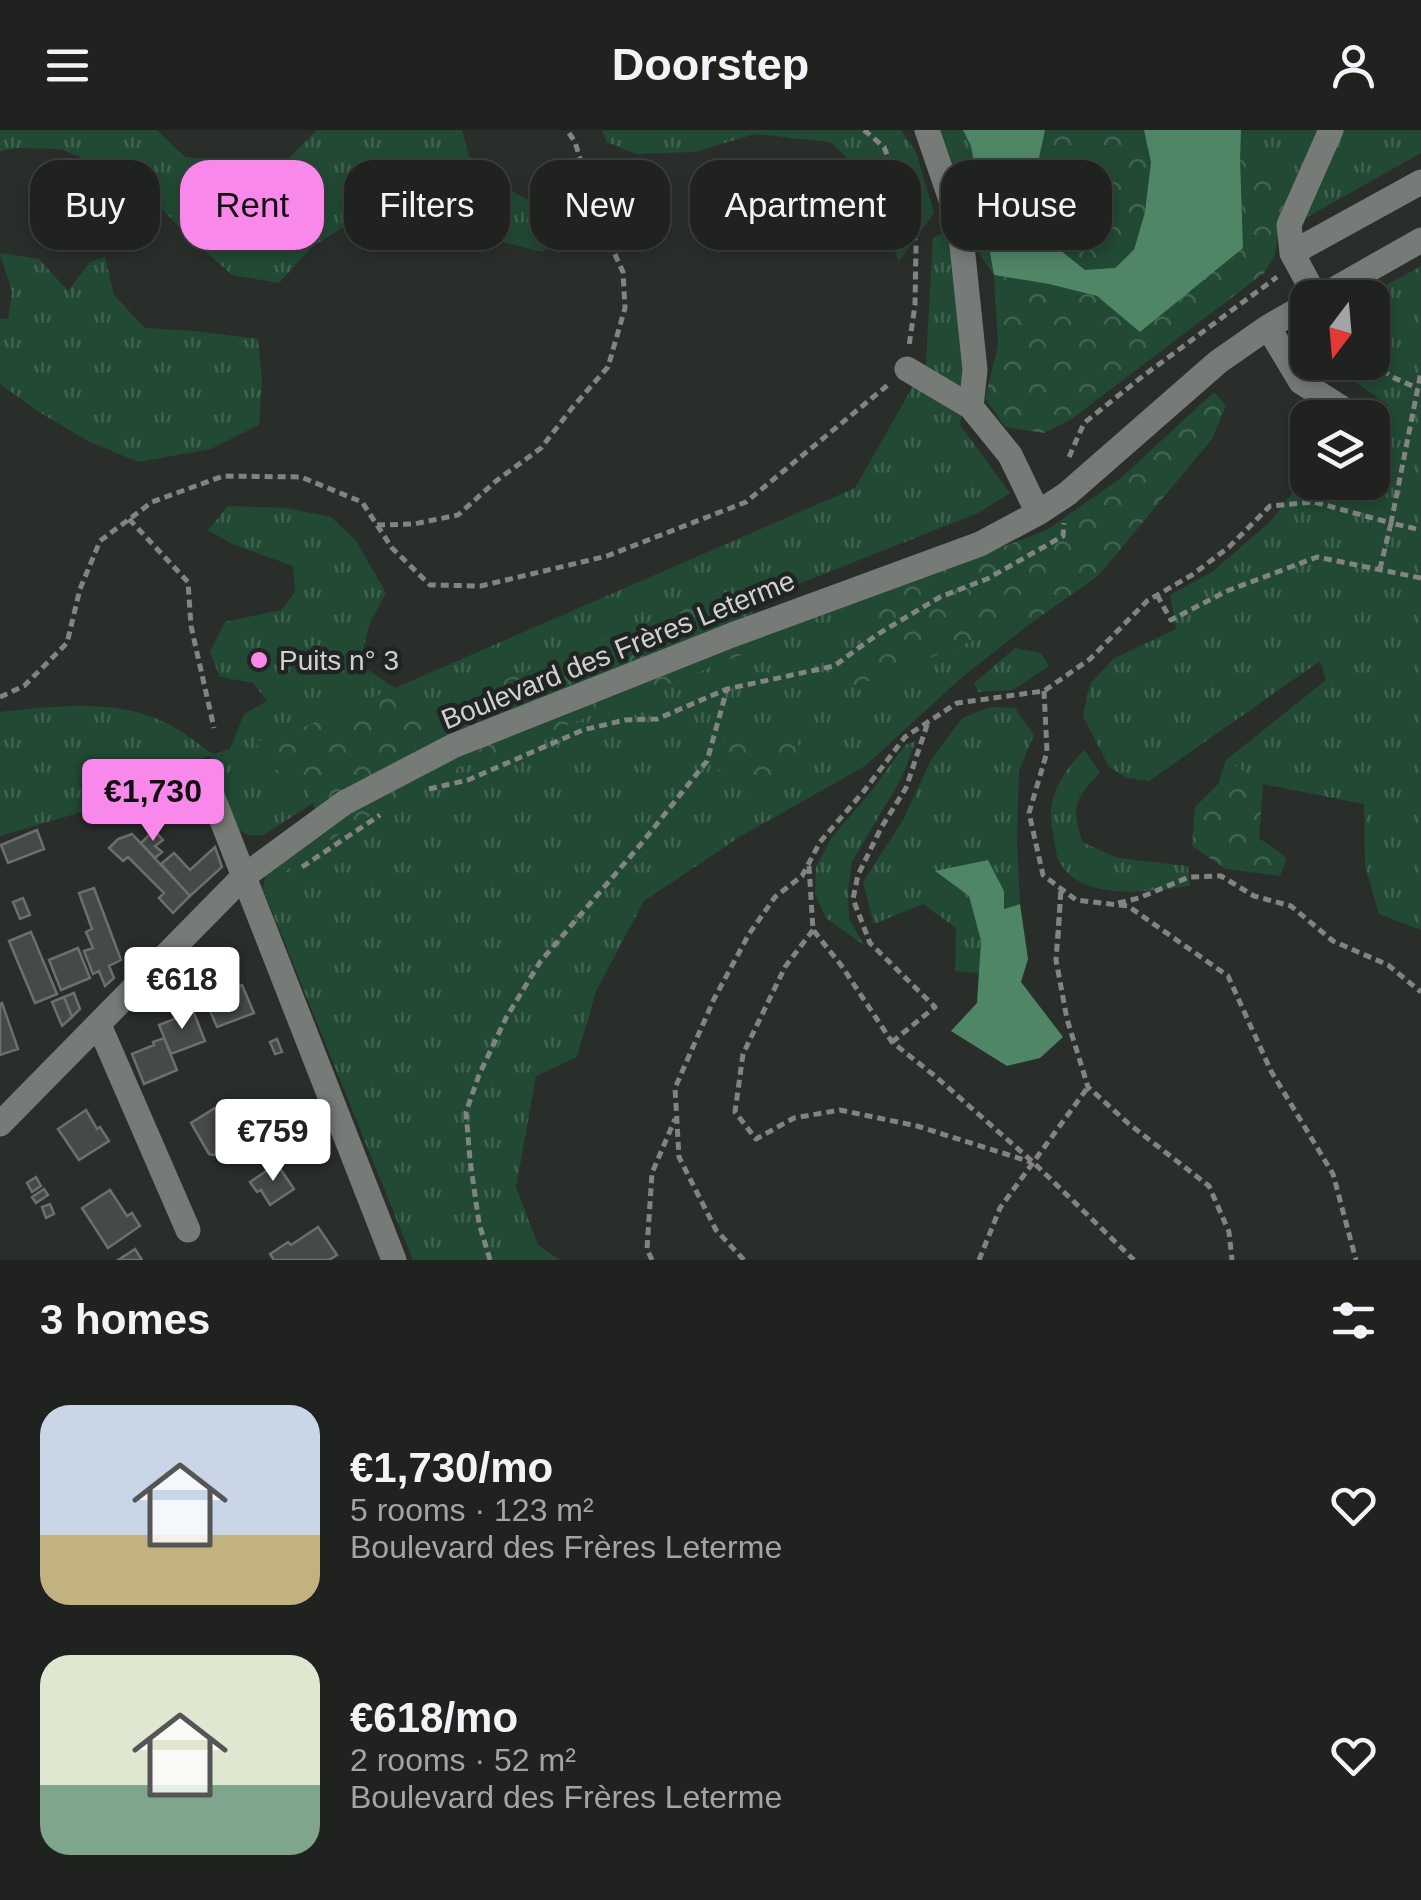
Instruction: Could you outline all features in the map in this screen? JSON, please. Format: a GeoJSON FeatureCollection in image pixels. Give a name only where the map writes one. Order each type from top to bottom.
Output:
{"type":"FeatureCollection","features":[{"type":"Feature","properties":{"kind":"street"},"geometry":{"type":"LineString","coordinates":[[928,130],[960,226],[975,370],[970,407]]}},
{"type":"Feature","properties":{"kind":"street"},"geometry":{"type":"LineString","coordinates":[[1307,280],[1292,254],[1289,224],[1330,130]]}},
{"type":"Feature","properties":{"kind":"street"},"geometry":{"type":"LineString","coordinates":[[1292,254],[1421,182]]}},
{"type":"Feature","properties":{"kind":"street"},"geometry":{"type":"LineString","coordinates":[[1350,280],[1421,240]]}},
{"type":"Feature","properties":{"kind":"street","name":"Boulevard des Frères Leterme"},"geometry":{"type":"LineString","coordinates":[[0,1124],[243,877],[344,802],[453,746],[732,635],[980,544],[1067,494],[1218,362],[1290,314]]}},
{"type":"Feature","properties":{"kind":"street"},"geometry":{"type":"LineString","coordinates":[[1268,327],[1301,382],[1329,400]]}},
{"type":"Feature","properties":{"kind":"street"},"geometry":{"type":"LineString","coordinates":[[906,369],[970,407],[1010,456],[1038,512]]}},
{"type":"Feature","properties":{"kind":"street"},"geometry":{"type":"LineString","coordinates":[[212,795],[394,1260]]}},
{"type":"Feature","properties":{"kind":"street"},"geometry":{"type":"LineString","coordinates":[[98,1025],[188,1230]]}},
{"type":"Feature","properties":{"kind":"path"},"geometry":{"type":"LineString","coordinates":[[377,525],[414,524],[458,515],[540,448],[608,367],[625,308],[624,272],[596,215],[575,142],[566,130]]}},
{"type":"Feature","properties":{"kind":"path"},"geometry":{"type":"LineString","coordinates":[[0,697],[24,686],[67,644],[80,589],[100,542],[152,502],[223,476],[301,477],[362,502],[392,548],[430,584],[481,586],[607,556],[746,502],[906,369],[916,244],[904,198],[884,147],[864,130]]}},
{"type":"Feature","properties":{"kind":"path"},"geometry":{"type":"LineString","coordinates":[[1380,569],[1421,372]]}},
{"type":"Feature","properties":{"kind":"path"},"geometry":{"type":"LineString","coordinates":[[1390,376],[1420,389]]}},
{"type":"Feature","properties":{"kind":"path"},"geometry":{"type":"LineString","coordinates":[[744,1260],[716,1230],[678,1157],[675,1088],[714,999],[749,934],[775,896],[802,876],[820,842],[905,737],[957,703],[1044,691],[1090,660],[1147,601],[1192,576],[1270,506],[1314,502],[1421,530]]}},
{"type":"Feature","properties":{"kind":"path"},"geometry":{"type":"LineString","coordinates":[[129,519],[188,582],[191,626],[214,728]]}},
{"type":"Feature","properties":{"kind":"path"},"geometry":{"type":"LineString","coordinates":[[1157,595],[1171,620],[1226,591],[1317,558],[1421,578]]}},
{"type":"Feature","properties":{"kind":"path"},"geometry":{"type":"LineString","coordinates":[[418,794],[468,780],[584,730],[625,720],[656,718],[727,689],[707,760],[540,962],[506,1018],[479,1075],[466,1112],[479,1222],[490,1260]]}},
{"type":"Feature","properties":{"kind":"path"},"geometry":{"type":"LineString","coordinates":[[1044,691],[1047,752],[1029,813],[1044,876],[1076,900],[1128,906],[1228,976],[1271,1071],[1333,1174],[1356,1260]]}},
{"type":"Feature","properties":{"kind":"path"},"geometry":{"type":"LineString","coordinates":[[892,1042],[935,1007],[870,943],[853,898],[858,875],[906,788],[928,722]]}},
{"type":"Feature","properties":{"kind":"path"},"geometry":{"type":"LineString","coordinates":[[296,871],[390,809]]}},
{"type":"Feature","properties":{"kind":"path"},"geometry":{"type":"LineString","coordinates":[[809,863],[814,930],[892,1042],[1034,1163],[1134,1260]]}},
{"type":"Feature","properties":{"kind":"path"},"geometry":{"type":"LineString","coordinates":[[1112,905],[1189,877],[1221,876],[1254,896],[1291,906],[1333,940],[1388,965],[1421,992]]}},
{"type":"Feature","properties":{"kind":"path"},"geometry":{"type":"LineString","coordinates":[[1058,938],[1061,889]]}},
{"type":"Feature","properties":{"kind":"path"},"geometry":{"type":"LineString","coordinates":[[1061,889],[1056,960],[1066,1019],[1088,1087],[1209,1186],[1229,1232],[1232,1260]]}},
{"type":"Feature","properties":{"kind":"path"},"geometry":{"type":"LineString","coordinates":[[814,930],[785,967],[743,1054],[735,1112],[756,1139],[794,1118],[840,1110],[917,1126],[1034,1163]]}},
{"type":"Feature","properties":{"kind":"path"},"geometry":{"type":"LineString","coordinates":[[979,1260],[1000,1208],[1088,1087]]}},
{"type":"Feature","properties":{"kind":"path"},"geometry":{"type":"LineString","coordinates":[[652,1260],[647,1249],[652,1174],[676,1116]]}},
{"type":"Feature","properties":{"kind":"green space"},"geometry":{"type":"Polygon","coordinates":[[[0,130],[157,130],[185,157],[217,160],[180,160],[180,228],[160,207],[160,160],[87,160],[61,149],[0,151],[0,130]]]}},
{"type":"Feature","properties":{"kind":"green space"},"geometry":{"type":"Polygon","coordinates":[[[317,130],[462,130],[470,160],[344,160],[344,227],[324,239],[324,160],[287,160],[317,130]]]}},
{"type":"Feature","properties":{"kind":"green space"},"geometry":{"type":"Polygon","coordinates":[[[602,130],[901,130],[918,160],[849,160],[830,142],[755,134],[695,152],[636,154],[607,142],[602,130]]]}},
{"type":"Feature","properties":{"kind":"green space"},"geometry":{"type":"Polygon","coordinates":[[[927,130],[1421,130],[1421,153],[1279,233],[1140,332],[1097,296],[994,275],[977,250],[1112,250],[1112,160],[941,160],[941,171],[927,130]]]}},
{"type":"Feature","properties":{"kind":"green space"},"geometry":{"type":"Polygon","coordinates":[[[1045,130],[1144,130],[1151,162],[1145,212],[1134,250],[1116,268],[1085,270],[1060,250],[1112,250],[1112,160],[1039,160],[1045,130]]]}},
{"type":"Feature","properties":{"kind":"green space"},"geometry":{"type":"Polygon","coordinates":[[[1240,159],[1266,162],[1297,179],[1281,211],[1275,255],[1264,273],[1073,418],[1044,433],[1005,427],[985,398],[998,345],[994,275],[1097,296],[1243,248],[1240,159]]]}},
{"type":"Feature","properties":{"kind":"green space"},"geometry":{"type":"Polygon","coordinates":[[[921,169],[934,213],[921,231],[921,169]]]}},
{"type":"Feature","properties":{"kind":"green space"},"geometry":{"type":"Polygon","coordinates":[[[510,190],[530,201],[530,249],[510,244],[510,190]]]}},
{"type":"Feature","properties":{"kind":"green space"},"geometry":{"type":"Polygon","coordinates":[[[941,234],[941,250],[956,250],[969,364],[960,425],[1010,493],[978,513],[748,604],[741,592],[499,682],[421,718],[291,732],[257,742],[269,766],[305,784],[313,803],[264,835],[248,835],[236,828],[209,756],[191,762],[197,778],[0,836],[0,712],[86,706],[129,710],[168,724],[213,754],[230,749],[244,714],[267,701],[253,683],[220,677],[210,652],[225,622],[281,610],[295,592],[293,566],[232,544],[208,530],[228,506],[286,508],[331,517],[356,541],[386,593],[370,623],[359,664],[395,688],[855,488],[926,363],[933,238],[941,234]]]}},
{"type":"Feature","properties":{"kind":"green space"},"geometry":{"type":"Polygon","coordinates":[[[204,250],[309,250],[279,283],[232,275],[204,250]]]}},
{"type":"Feature","properties":{"kind":"green space"},"geometry":{"type":"Polygon","coordinates":[[[894,250],[907,250],[899,261],[894,250]]]}},
{"type":"Feature","properties":{"kind":"green space"},"geometry":{"type":"Polygon","coordinates":[[[0,253],[39,259],[68,291],[90,262],[105,257],[114,295],[145,328],[258,339],[262,382],[259,425],[211,449],[138,462],[88,441],[39,412],[0,384],[0,318],[8,319],[12,292],[0,253]]]}},
{"type":"Feature","properties":{"kind":"green space"},"geometry":{"type":"Polygon","coordinates":[[[1421,266],[1421,930],[1379,914],[1365,866],[1364,804],[1263,784],[1226,760],[1326,680],[1320,661],[1149,781],[1127,778],[1109,767],[1083,716],[1090,684],[1113,659],[1176,629],[1170,595],[1212,572],[1272,520],[1290,496],[1290,500],[1390,500],[1390,400],[1381,400],[1353,380],[1390,380],[1390,283],[1421,266]]]}},
{"type":"Feature","properties":{"kind":"green space"},"geometry":{"type":"Polygon","coordinates":[[[1214,392],[1226,406],[1212,439],[1098,576],[1031,623],[970,641],[892,674],[850,687],[836,670],[872,643],[858,602],[1047,530],[1121,478],[1214,392]]]}},
{"type":"Feature","properties":{"kind":"green space"},"geometry":{"type":"Polygon","coordinates":[[[741,592],[770,643],[428,781],[328,841],[277,877],[267,868],[323,828],[305,784],[269,766],[256,742],[292,732],[395,688],[421,717],[701,601],[741,592]]]}},
{"type":"Feature","properties":{"kind":"green space"},"geometry":{"type":"Polygon","coordinates":[[[858,602],[872,643],[892,674],[970,641],[1031,623],[961,678],[865,766],[741,836],[644,901],[596,991],[577,1057],[536,1076],[516,1187],[538,1245],[560,1260],[413,1260],[263,889],[267,868],[277,877],[327,841],[428,781],[769,643],[766,636],[858,602]],[[727,735],[718,770],[748,740],[727,735]]]}},
{"type":"Feature","properties":{"kind":"green space"},"geometry":{"type":"Polygon","coordinates":[[[1015,648],[1041,653],[1049,666],[1013,690],[978,692],[974,683],[1015,648]]]}},
{"type":"Feature","properties":{"kind":"green space"},"geometry":{"type":"Polygon","coordinates":[[[990,707],[1015,708],[1034,735],[1019,771],[1020,904],[1004,909],[988,860],[936,872],[969,896],[981,941],[979,973],[955,971],[956,928],[923,904],[874,924],[863,882],[903,820],[931,760],[962,718],[990,707]]]}},
{"type":"Feature","properties":{"kind":"green space"},"geometry":{"type":"Polygon","coordinates":[[[792,726],[806,768],[746,794],[718,770],[727,734],[748,740],[792,726]]]}},
{"type":"Feature","properties":{"kind":"green space"},"geometry":{"type":"Polygon","coordinates":[[[916,741],[902,777],[852,862],[849,919],[864,945],[826,918],[815,894],[816,867],[832,837],[905,745],[916,741]]]}},
{"type":"Feature","properties":{"kind":"green space"},"geometry":{"type":"Polygon","coordinates":[[[1084,750],[1100,772],[1085,790],[1076,810],[1082,842],[1118,858],[1188,866],[1190,886],[1138,891],[1102,889],[1071,876],[1060,863],[1051,820],[1053,798],[1062,778],[1084,750]]]}},
{"type":"Feature","properties":{"kind":"green space"},"geometry":{"type":"Polygon","coordinates":[[[1226,760],[1263,784],[1259,838],[1287,858],[1280,876],[1226,869],[1192,846],[1195,807],[1218,784],[1226,760]]]}},
{"type":"Feature","properties":{"kind":"shaded area"},"geometry":{"type":"Polygon","coordinates":[[[963,130],[1045,130],[1039,160],[973,160],[963,130]]]}},
{"type":"Feature","properties":{"kind":"shaded area"},"geometry":{"type":"Polygon","coordinates":[[[1144,130],[1241,130],[1243,248],[1140,332],[1097,296],[994,275],[990,250],[1060,250],[1085,270],[1115,268],[1134,250],[1145,212],[1151,162],[1144,130]]]}},
{"type":"Feature","properties":{"kind":"shaded area"},"geometry":{"type":"Polygon","coordinates":[[[988,860],[1004,891],[1004,909],[1020,904],[1028,959],[1021,982],[1063,1037],[1040,1058],[1007,1066],[951,1031],[977,1003],[981,941],[969,896],[935,871],[988,860]]]}},
{"type":"Feature","properties":{"kind":"building"},"geometry":{"type":"Polygon","coordinates":[[[37,830],[44,849],[8,863],[1,845],[37,830]]]}},
{"type":"Feature","properties":{"kind":"building"},"geometry":{"type":"Polygon","coordinates":[[[154,830],[163,840],[155,846],[162,852],[155,858],[141,843],[154,830]]]}},
{"type":"Feature","properties":{"kind":"building"},"geometry":{"type":"Polygon","coordinates":[[[132,834],[190,896],[173,913],[159,898],[164,893],[128,857],[123,861],[109,848],[118,839],[132,834]]]}},
{"type":"Feature","properties":{"kind":"building"},"geometry":{"type":"Polygon","coordinates":[[[215,847],[222,867],[190,896],[161,864],[174,853],[190,870],[215,847]]]}},
{"type":"Feature","properties":{"kind":"building"},"geometry":{"type":"Polygon","coordinates":[[[94,888],[121,960],[109,966],[114,978],[105,986],[99,971],[93,974],[84,951],[93,948],[86,932],[92,929],[79,893],[94,888]]]}},
{"type":"Feature","properties":{"kind":"building"},"geometry":{"type":"Polygon","coordinates":[[[23,898],[30,915],[20,919],[13,902],[23,898]]]}},
{"type":"Feature","properties":{"kind":"building"},"geometry":{"type":"Polygon","coordinates":[[[31,932],[57,994],[35,1003],[9,941],[31,932]]]}},
{"type":"Feature","properties":{"kind":"building"},"geometry":{"type":"Polygon","coordinates":[[[78,948],[90,978],[61,990],[49,960],[78,948]]]}},
{"type":"Feature","properties":{"kind":"building"},"geometry":{"type":"Polygon","coordinates":[[[242,985],[254,1013],[217,1027],[204,997],[242,985]]]}},
{"type":"Feature","properties":{"kind":"building"},"geometry":{"type":"Polygon","coordinates":[[[74,993],[80,1009],[72,1017],[64,997],[74,993]]]}},
{"type":"Feature","properties":{"kind":"building"},"geometry":{"type":"Polygon","coordinates":[[[64,997],[72,1017],[62,1026],[52,1002],[64,997]]]}},
{"type":"Feature","properties":{"kind":"building"},"geometry":{"type":"Polygon","coordinates":[[[0,1004],[18,1049],[0,1055],[0,1004]]]}},
{"type":"Feature","properties":{"kind":"building"},"geometry":{"type":"Polygon","coordinates":[[[192,1008],[205,1041],[171,1054],[159,1025],[192,1008]]]}},
{"type":"Feature","properties":{"kind":"building"},"geometry":{"type":"Polygon","coordinates":[[[164,1038],[177,1070],[144,1084],[132,1054],[164,1038]]]}},
{"type":"Feature","properties":{"kind":"building"},"geometry":{"type":"Polygon","coordinates":[[[277,1039],[282,1052],[275,1054],[270,1042],[277,1039]]]}},
{"type":"Feature","properties":{"kind":"building"},"geometry":{"type":"Polygon","coordinates":[[[223,1103],[244,1141],[220,1156],[209,1154],[191,1123],[223,1103]]]}},
{"type":"Feature","properties":{"kind":"building"},"geometry":{"type":"Polygon","coordinates":[[[86,1110],[109,1141],[79,1160],[58,1129],[86,1110]]]}},
{"type":"Feature","properties":{"kind":"building"},"geometry":{"type":"Polygon","coordinates":[[[277,1164],[294,1189],[270,1205],[261,1190],[257,1192],[250,1182],[277,1164]]]}},
{"type":"Feature","properties":{"kind":"building"},"geometry":{"type":"Polygon","coordinates":[[[36,1177],[41,1186],[32,1192],[27,1183],[36,1177]]]}},
{"type":"Feature","properties":{"kind":"building"},"geometry":{"type":"Polygon","coordinates":[[[44,1189],[48,1195],[36,1203],[32,1197],[44,1189]]]}},
{"type":"Feature","properties":{"kind":"building"},"geometry":{"type":"Polygon","coordinates":[[[110,1190],[127,1216],[132,1213],[140,1226],[108,1248],[82,1208],[110,1190]]]}},
{"type":"Feature","properties":{"kind":"building"},"geometry":{"type":"Polygon","coordinates":[[[50,1204],[54,1214],[46,1218],[42,1207],[50,1204]]]}},
{"type":"Feature","properties":{"kind":"building"},"geometry":{"type":"Polygon","coordinates":[[[318,1227],[337,1255],[329,1260],[274,1260],[270,1254],[288,1242],[291,1245],[318,1227]]]}},
{"type":"Feature","properties":{"kind":"building"},"geometry":{"type":"Polygon","coordinates":[[[135,1249],[142,1260],[118,1260],[135,1249]]]}},
{"type":"Feature","properties":{"kind":"place","name":"Puits n° 3"},"geometry":{"type":"Point","coordinates":[259,660]}}]}
